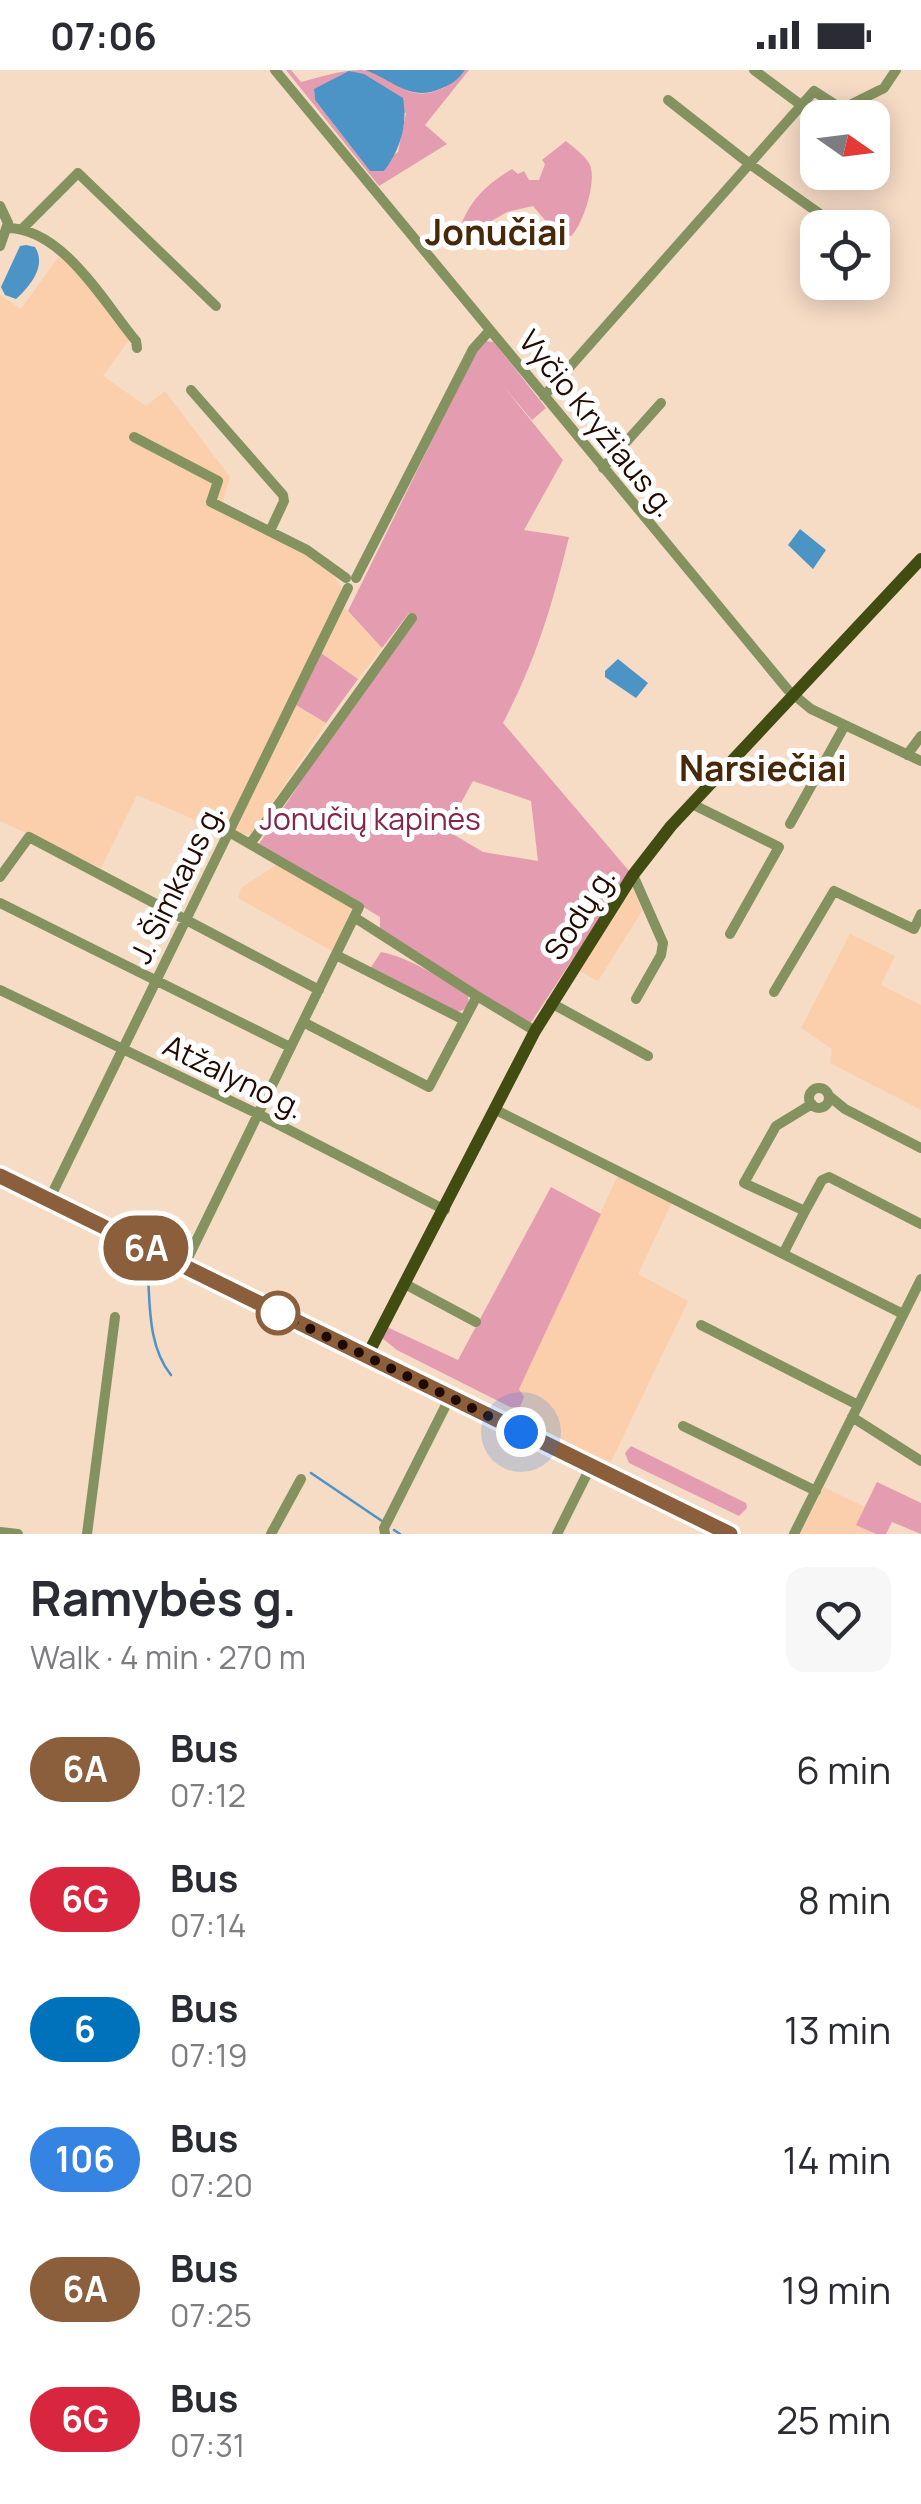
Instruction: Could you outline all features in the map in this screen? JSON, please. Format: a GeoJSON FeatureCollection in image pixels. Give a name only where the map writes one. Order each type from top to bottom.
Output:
{"type":"FeatureCollection","features":[{"type":"Feature","properties":{"kind":"main road","name":"Sodų g."},"geometry":{"type":"LineString","coordinates":[[367,1356],[535,1031],[632,875],[692,804],[921,559]]}},
{"type":"Feature","properties":{"kind":"main road"},"geometry":{"type":"LineString","coordinates":[[2,1182],[49,1200],[730,1534]]}},
{"type":"Feature","properties":{"kind":"street","name":"Vyčio Kryžiaus g."},"geometry":{"type":"LineString","coordinates":[[275,70],[794,696],[810,708],[921,761]]}},
{"type":"Feature","properties":{"kind":"street"},"geometry":{"type":"LineString","coordinates":[[544,396],[800,105],[754,70]]}},
{"type":"Feature","properties":{"kind":"street"},"geometry":{"type":"LineString","coordinates":[[860,100],[884,88],[896,70]]}},
{"type":"Feature","properties":{"kind":"street"},"geometry":{"type":"LineString","coordinates":[[805,100],[814,91],[828,100]]}},
{"type":"Feature","properties":{"kind":"street"},"geometry":{"type":"LineString","coordinates":[[668,100],[750,166],[814,210]]}},
{"type":"Feature","properties":{"kind":"street"},"geometry":{"type":"LineString","coordinates":[[24,228],[78,173],[216,306]]}},
{"type":"Feature","properties":{"kind":"street"},"geometry":{"type":"LineString","coordinates":[[0,206],[8,218],[0,246]]}},
{"type":"Feature","properties":{"kind":"street"},"geometry":{"type":"LineString","coordinates":[[8,228],[24,228],[80,267],[136,341],[136,348]]}},
{"type":"Feature","properties":{"kind":"street","name":"J. Šimkaus g."},"geometry":{"type":"LineString","coordinates":[[49,1200],[350,581],[465,363],[490,330]]}},
{"type":"Feature","properties":{"kind":"street"},"geometry":{"type":"LineString","coordinates":[[192,390],[282,495],[284,501],[270,531]]}},
{"type":"Feature","properties":{"kind":"street"},"geometry":{"type":"LineString","coordinates":[[602,468],[662,404]]}},
{"type":"Feature","properties":{"kind":"street"},"geometry":{"type":"LineString","coordinates":[[134,437],[218,481],[211,502],[321,558],[350,581]]}},
{"type":"Feature","properties":{"kind":"street"},"geometry":{"type":"LineString","coordinates":[[250,844],[412,618]]}},
{"type":"Feature","properties":{"kind":"street"},"geometry":{"type":"LineString","coordinates":[[790,824],[845,725]]}},
{"type":"Feature","properties":{"kind":"street"},"geometry":{"type":"LineString","coordinates":[[907,754],[921,736]]}},
{"type":"Feature","properties":{"kind":"street"},"geometry":{"type":"LineString","coordinates":[[692,804],[779,847],[730,934]]}},
{"type":"Feature","properties":{"kind":"street"},"geometry":{"type":"LineString","coordinates":[[229,832],[535,1031]]}},
{"type":"Feature","properties":{"kind":"street"},"geometry":{"type":"LineString","coordinates":[[0,877],[28,836],[318,990]]}},
{"type":"Feature","properties":{"kind":"street"},"geometry":{"type":"LineString","coordinates":[[632,875],[663,950],[636,999]]}},
{"type":"Feature","properties":{"kind":"street"},"geometry":{"type":"LineString","coordinates":[[774,992],[834,892],[914,929],[921,914]]}},
{"type":"Feature","properties":{"kind":"street"},"geometry":{"type":"LineString","coordinates":[[0,904],[290,1046]]}},
{"type":"Feature","properties":{"kind":"street"},"geometry":{"type":"LineString","coordinates":[[184,1266],[356,912]]}},
{"type":"Feature","properties":{"kind":"street"},"geometry":{"type":"LineString","coordinates":[[336,955],[464,1020]]}},
{"type":"Feature","properties":{"kind":"street","name":"Atžalyno g."},"geometry":{"type":"LineString","coordinates":[[0,990],[258,1114],[444,1210]]}},
{"type":"Feature","properties":{"kind":"street"},"geometry":{"type":"LineString","coordinates":[[303,1022],[429,1087],[478,996]]}},
{"type":"Feature","properties":{"kind":"street"},"geometry":{"type":"LineString","coordinates":[[551,1003],[648,1056]]}},
{"type":"Feature","properties":{"kind":"street"},"geometry":{"type":"LineString","coordinates":[[805,1211],[744,1183],[776,1126],[821,1102],[845,1109],[921,1148]]}},
{"type":"Feature","properties":{"kind":"street"},"geometry":{"type":"LineString","coordinates":[[496,1110],[903,1314]]}},
{"type":"Feature","properties":{"kind":"street"},"geometry":{"type":"LineString","coordinates":[[782,1254],[822,1180],[829,1177],[921,1224]]}},
{"type":"Feature","properties":{"kind":"street"},"geometry":{"type":"LineString","coordinates":[[811,1534],[796,1531],[921,1278]]}},
{"type":"Feature","properties":{"kind":"street"},"geometry":{"type":"LineString","coordinates":[[405,1284],[476,1322]]}},
{"type":"Feature","properties":{"kind":"street"},"geometry":{"type":"LineString","coordinates":[[87,1534],[116,1317]]}},
{"type":"Feature","properties":{"kind":"street"},"geometry":{"type":"LineString","coordinates":[[701,1324],[858,1405]]}},
{"type":"Feature","properties":{"kind":"street"},"geometry":{"type":"LineString","coordinates":[[385,1534],[384,1528],[450,1397]]}},
{"type":"Feature","properties":{"kind":"street"},"geometry":{"type":"LineString","coordinates":[[852,1417],[921,1460]]}},
{"type":"Feature","properties":{"kind":"street"},"geometry":{"type":"LineString","coordinates":[[683,1426],[816,1491]]}},
{"type":"Feature","properties":{"kind":"street"},"geometry":{"type":"LineString","coordinates":[[557,1534],[591,1466]]}},
{"type":"Feature","properties":{"kind":"street"},"geometry":{"type":"LineString","coordinates":[[272,1534],[301,1479]]}},
{"type":"Feature","properties":{"kind":"street"},"geometry":{"type":"LineString","coordinates":[[0,1532],[18,1534]]}},
{"type":"Feature","properties":{"kind":"shaded area"},"geometry":{"type":"Polygon","coordinates":[[[59,256],[76,269],[129,340],[103,376],[146,406],[165,391],[230,477],[220,511],[328,566],[341,587],[224,832],[137,795],[101,868],[0,821],[0,295],[21,309],[59,256]]]}},
{"type":"Feature","properties":{"kind":"shaded area"},"geometry":{"type":"Polygon","coordinates":[[[344,608],[382,648],[358,679],[321,653],[344,608]]]}},
{"type":"Feature","properties":{"kind":"shaded area"},"geometry":{"type":"Polygon","coordinates":[[[296,705],[326,723],[255,829],[249,835],[239,833],[236,828],[296,705]]]}},
{"type":"Feature","properties":{"kind":"shaded area"},"geometry":{"type":"Polygon","coordinates":[[[278,864],[352,908],[332,951],[238,898],[241,888],[278,864]]]}},
{"type":"Feature","properties":{"kind":"shaded area"},"geometry":{"type":"Polygon","coordinates":[[[631,883],[642,911],[598,981],[576,969],[631,883]]]}},
{"type":"Feature","properties":{"kind":"shaded area"},"geometry":{"type":"Polygon","coordinates":[[[850,934],[895,956],[881,985],[921,1005],[921,1110],[830,1063],[832,1049],[801,1028],[850,934]]]}},
{"type":"Feature","properties":{"kind":"shaded area"},"geometry":{"type":"Polygon","coordinates":[[[619,1173],[673,1200],[638,1274],[688,1301],[609,1466],[507,1414],[619,1173]]]}},
{"type":"Feature","properties":{"kind":"shaded area"},"geometry":{"type":"Polygon","coordinates":[[[824,1487],[865,1507],[857,1524],[876,1534],[800,1534],[824,1487]]]}},
{"type":"Feature","properties":{"kind":"green space"},"geometry":{"type":"Polygon","coordinates":[[[286,70],[291,70],[301,82],[362,70],[384,76],[408,91],[428,93],[469,70],[425,125],[447,144],[379,186],[286,70]],[[314,90],[315,100],[370,171],[398,152],[406,113],[314,90]]]}},
{"type":"Feature","properties":{"kind":"green space"},"geometry":{"type":"Polygon","coordinates":[[[566,141],[586,158],[592,172],[588,202],[571,236],[555,232],[533,206],[507,212],[464,237],[458,234],[466,213],[485,188],[512,169],[518,174],[524,171],[529,180],[539,180],[545,164],[542,160],[566,141]]]}},
{"type":"Feature","properties":{"kind":"green space","name":"Jonučių kapinės"},"geometry":{"type":"Polygon","coordinates":[[[486,341],[494,342],[546,408],[532,420],[504,387],[563,460],[524,530],[569,537],[542,632],[503,723],[630,872],[530,1024],[380,933],[380,917],[259,844],[344,718],[416,621],[409,613],[382,648],[348,611],[475,353],[486,341]],[[473,781],[446,830],[483,852],[538,861],[531,801],[473,781]]]}},
{"type":"Feature","properties":{"kind":"green space"},"geometry":{"type":"Polygon","coordinates":[[[321,653],[358,679],[326,723],[296,705],[321,653]]]}},
{"type":"Feature","properties":{"kind":"green space"},"geometry":{"type":"Polygon","coordinates":[[[381,952],[415,964],[448,983],[468,996],[469,1007],[456,1013],[370,969],[381,952]]]}},
{"type":"Feature","properties":{"kind":"green space"},"geometry":{"type":"Polygon","coordinates":[[[551,1187],[601,1214],[519,1389],[524,1397],[520,1407],[510,1407],[397,1350],[382,1338],[387,1327],[458,1360],[551,1187]]]}},
{"type":"Feature","properties":{"kind":"green space"},"geometry":{"type":"Polygon","coordinates":[[[631,1446],[746,1503],[747,1508],[739,1516],[629,1463],[625,1453],[631,1446]]]}},
{"type":"Feature","properties":{"kind":"green space"},"geometry":{"type":"Polygon","coordinates":[[[877,1482],[921,1503],[921,1534],[892,1522],[886,1534],[856,1525],[877,1482]]]}},
{"type":"Feature","properties":{"kind":"water"},"geometry":{"type":"Polygon","coordinates":[[[365,70],[465,70],[448,85],[420,93],[365,70]]]}},
{"type":"Feature","properties":{"kind":"water"},"geometry":{"type":"Polygon","coordinates":[[[349,71],[364,74],[403,98],[401,137],[384,171],[370,171],[315,100],[314,89],[349,71]]]}},
{"type":"Feature","properties":{"kind":"water"},"geometry":{"type":"Polygon","coordinates":[[[20,246],[35,247],[38,268],[16,299],[5,295],[1,287],[20,246]]]}},
{"type":"Feature","properties":{"kind":"water"},"geometry":{"type":"Polygon","coordinates":[[[800,529],[826,550],[813,569],[788,545],[800,529]]]}},
{"type":"Feature","properties":{"kind":"water"},"geometry":{"type":"Polygon","coordinates":[[[618,659],[648,683],[636,698],[605,677],[605,671],[618,659]]]}},
{"type":"Feature","properties":{"kind":"waterway"},"geometry":{"type":"LineString","coordinates":[[148,1276],[155,1341],[171,1375]]}},
{"type":"Feature","properties":{"kind":"waterway"},"geometry":{"type":"LineString","coordinates":[[311,1473],[382,1521]]}},
{"type":"Feature","properties":{"kind":"waterway"},"geometry":{"type":"LineString","coordinates":[[394,1530],[400,1534]]}},
{"type":"Feature","properties":{"kind":"bus line","name":"6A"},"geometry":{"type":"LineString","coordinates":[[0,1176],[730,1534]]}},
{"type":"Feature","properties":{"kind":"district","name":"Jonučiai"},"geometry":{"type":"Point","coordinates":[496,232]}},
{"type":"Feature","properties":{"kind":"district","name":"Narsiečiai"},"geometry":{"type":"Point","coordinates":[763,768]}},
{"type":"Feature","properties":{"kind":"route"},"geometry":{"type":"LineString","coordinates":[[278,1313],[521,1432]]}}]}
